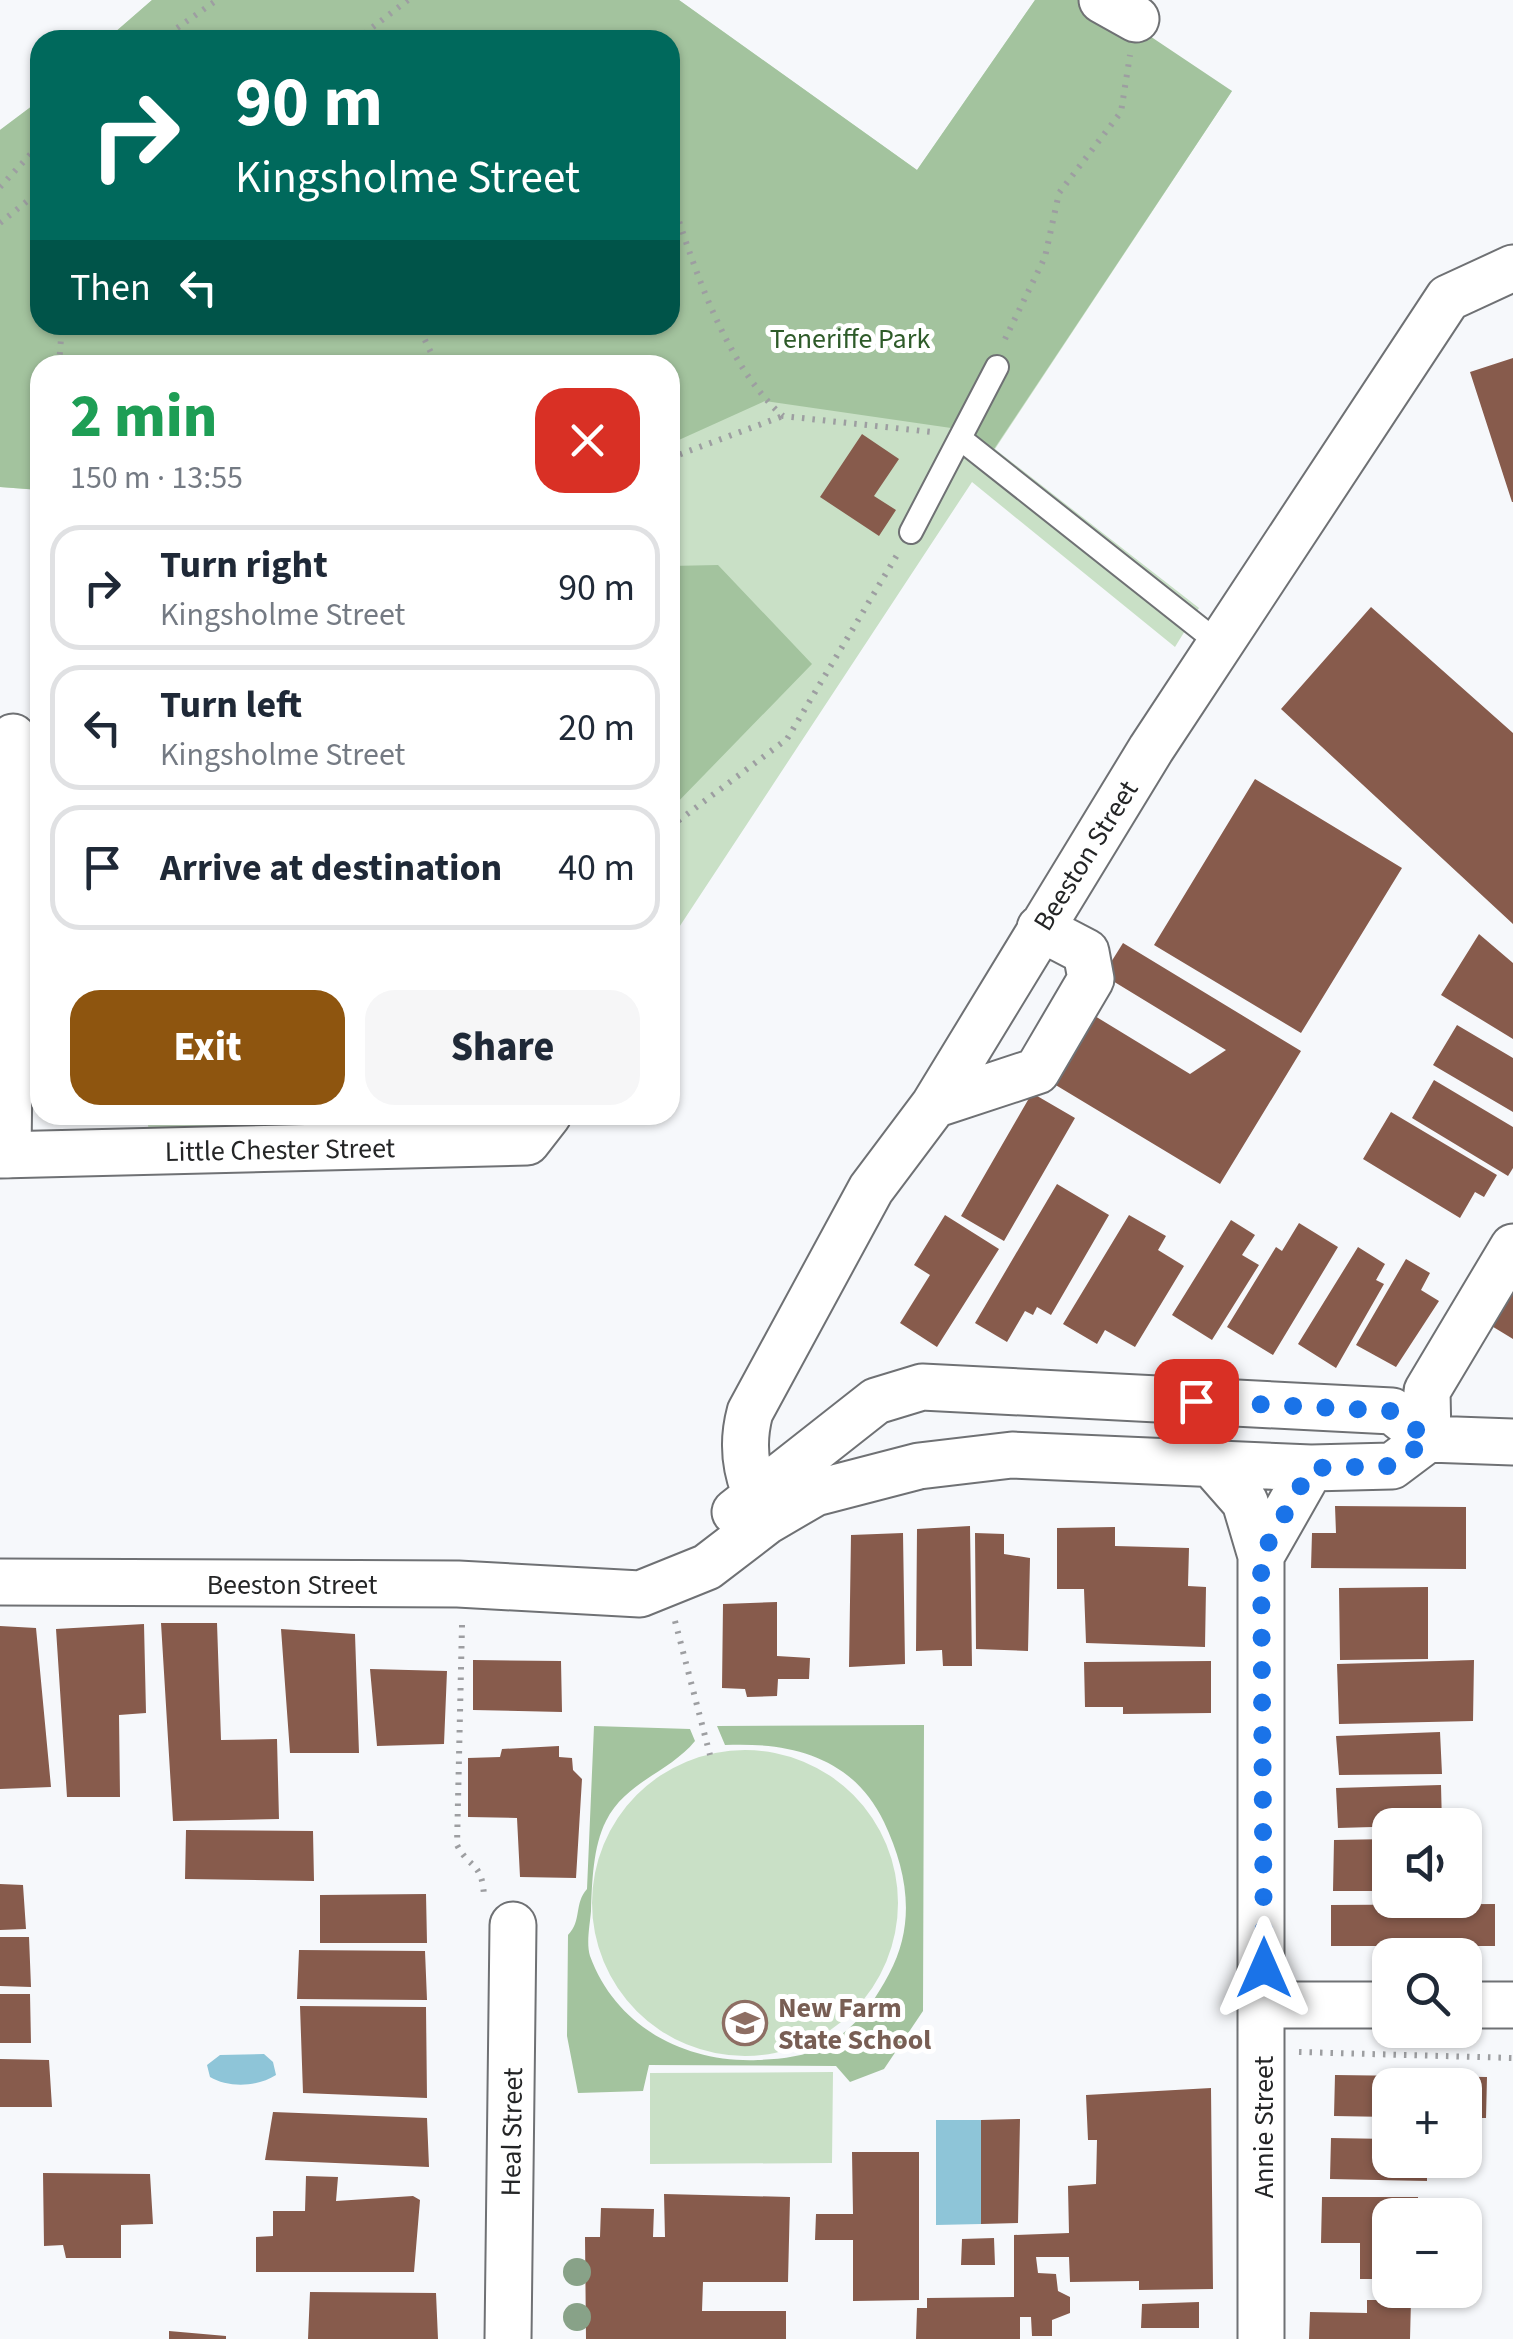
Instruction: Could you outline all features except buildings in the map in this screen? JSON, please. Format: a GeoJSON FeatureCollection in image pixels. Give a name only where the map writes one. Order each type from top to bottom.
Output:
{"type":"FeatureCollection","features":[{"type":"Feature","properties":{"kind":"street","name":"Beeston Street"},"geometry":{"type":"LineString","coordinates":[[0,1582],[458,1584],[583,1591],[761,1508],[745,1466],[743,1438],[750,1412],[871,1190],[934,1105],[1040,928],[1448,298],[1513,268]]}},
{"type":"Feature","properties":{"kind":"street"},"geometry":{"type":"LineString","coordinates":[[4,1155],[18,737]]}},
{"type":"Feature","properties":{"kind":"street"},"geometry":{"type":"LineString","coordinates":[[934,1105],[1036,1072],[1092,980],[1086,952],[1040,928]]}},
{"type":"Feature","properties":{"kind":"street","name":"Little Chester Street"},"geometry":{"type":"LineString","coordinates":[[4,1155],[526,1142],[540,1125]]}},
{"type":"Feature","properties":{"kind":"street"},"geometry":{"type":"LineString","coordinates":[[1428,1439],[1427,1391],[1513,1248]]}},
{"type":"Feature","properties":{"kind":"street"},"geometry":{"type":"LineString","coordinates":[[761,1508],[876,1402],[922,1387],[1392,1411],[1428,1439],[1513,1442]]}},
{"type":"Feature","properties":{"kind":"street"},"geometry":{"type":"LineString","coordinates":[[761,1508],[919,1466],[1012,1455],[1311,1468],[1392,1466],[1428,1439]]}},
{"type":"Feature","properties":{"kind":"street","name":"Annie Street"},"geometry":{"type":"LineString","coordinates":[[1210,1461],[1244,1502],[1261,1556],[1261,2339]]}},
{"type":"Feature","properties":{"kind":"street","name":"Annie Street"},"geometry":{"type":"LineString","coordinates":[[1261,1556],[1311,1468]]}},
{"type":"Feature","properties":{"kind":"street","name":"Heal Street"},"geometry":{"type":"LineString","coordinates":[[508,2339],[513,1926]]}},
{"type":"Feature","properties":{"kind":"street"},"geometry":{"type":"LineString","coordinates":[[1264,2005],[1372,2005]]}},
{"type":"Feature","properties":{"kind":"street"},"geometry":{"type":"LineString","coordinates":[[1482,2005],[1513,2005]]}},
{"type":"Feature","properties":{"kind":"lane"},"geometry":{"type":"LineString","coordinates":[[911,532],[996,368]]}},
{"type":"Feature","properties":{"kind":"lane"},"geometry":{"type":"LineString","coordinates":[[962,440],[1221,645]]}},
{"type":"Feature","properties":{"kind":"path"},"geometry":{"type":"LineString","coordinates":[[174,30],[217,0]]}},
{"type":"Feature","properties":{"kind":"path"},"geometry":{"type":"LineString","coordinates":[[369,30],[408,0]]}},
{"type":"Feature","properties":{"kind":"path"},"geometry":{"type":"LineString","coordinates":[[996,368],[1002,344],[1045,256],[1059,193],[1121,112],[1119,9]]}},
{"type":"Feature","properties":{"kind":"path"},"geometry":{"type":"LineString","coordinates":[[0,187],[30,155]]}},
{"type":"Feature","properties":{"kind":"path"},"geometry":{"type":"LineString","coordinates":[[0,222],[30,199]]}},
{"type":"Feature","properties":{"kind":"path"},"geometry":{"type":"LineString","coordinates":[[680,224],[704,297],[764,400],[783,416]]}},
{"type":"Feature","properties":{"kind":"path"},"geometry":{"type":"LineString","coordinates":[[680,454],[783,416],[913,427],[962,440]]}},
{"type":"Feature","properties":{"kind":"path"},"geometry":{"type":"LineString","coordinates":[[680,820],[787,740],[911,532]]}},
{"type":"Feature","properties":{"kind":"path"},"geometry":{"type":"LineString","coordinates":[[458,1584],[462,1625],[457,1845],[464,1858],[478,1864],[484,1904],[496,1920],[513,1926]]}},
{"type":"Feature","properties":{"kind":"path"},"geometry":{"type":"LineString","coordinates":[[686,1658],[710,1755]]}},
{"type":"Feature","properties":{"kind":"path"},"geometry":{"type":"LineString","coordinates":[[1298,2072],[1298,2052],[1513,2058]]}},
{"type":"Feature","properties":{"kind":"green space","name":"Teneriffe Park"},"geometry":{"type":"Polygon","coordinates":[[[152,0],[679,0],[917,170],[1035,0],[1232,91],[995,449],[1199,608],[1175,647],[972,482],[680,926],[680,355],[30,355],[30,489],[0,487],[0,130],[30,108],[30,335],[680,335],[680,30],[118,30],[152,0]]]}},
{"type":"Feature","properties":{"kind":"green space","name":"Teneriffe Park"},"geometry":{"type":"Polygon","coordinates":[[[152,0],[679,0],[917,170],[1035,0],[1096,0],[1232,91],[994,449],[958,429],[765,401],[680,439],[680,355],[30,355],[30,489],[0,487],[0,130],[30,108],[30,335],[680,335],[680,30],[118,30],[152,0]]]}},
{"type":"Feature","properties":{"kind":"green space"},"geometry":{"type":"Polygon","coordinates":[[[718,565],[812,664],[680,800],[680,566],[718,565]]]}},
{"type":"Feature","properties":{"kind":"green space"},"geometry":{"type":"Polygon","coordinates":[[[148,1125],[487,1125],[153,1151],[148,1125]]]}},
{"type":"Feature","properties":{"kind":"green space"},"geometry":{"type":"Polygon","coordinates":[[[924,1725],[923,2011],[884,2069],[850,2082],[836,2066],[649,2065],[643,2091],[578,2093],[567,2036],[568,1935],[587,1889],[594,1726],[690,1729],[695,1741],[624,1796],[602,1831],[594,1865],[588,1939],[590,1956],[602,1981],[617,2003],[656,2036],[705,2055],[758,2060],[817,2050],[862,2015],[898,1955],[906,1898],[899,1860],[884,1822],[855,1782],[818,1758],[796,1751],[725,1745],[717,1726],[924,1725]]]}},
{"type":"Feature","properties":{"kind":"green space"},"geometry":{"type":"Polygon","coordinates":[[[745,1750],[775,1753],[804,1762],[853,1795],[886,1844],[895,1873],[895,1933],[886,1962],[853,2011],[804,2044],[775,2053],[745,2056],[715,2053],[686,2044],[637,2011],[604,1962],[595,1933],[592,1903],[595,1873],[604,1844],[637,1795],[686,1762],[715,1753],[745,1750]]]}},
{"type":"Feature","properties":{"kind":"green space"},"geometry":{"type":"Polygon","coordinates":[[[833,2072],[832,2163],[650,2164],[650,2073],[833,2072]]]}},
{"type":"Feature","properties":{"kind":"water"},"geometry":{"type":"Polygon","coordinates":[[[264,2054],[273,2062],[276,2075],[269,2079],[234,2084],[210,2077],[207,2065],[220,2055],[264,2054]]]}},
{"type":"Feature","properties":{"kind":"water"},"geometry":{"type":"Polygon","coordinates":[[[936,2120],[981,2120],[981,2224],[936,2225],[936,2120]]]}},
{"type":"Feature","properties":{"kind":"place","name":"New Farm State School"},"geometry":{"type":"Point","coordinates":[745,2023]}},
{"type":"Feature","properties":{"kind":"route"},"geometry":{"type":"LineString","coordinates":[[1196,1401],[1392,1411],[1428,1439],[1392,1466],[1311,1468],[1261,1556],[1264,1968]]}}]}
